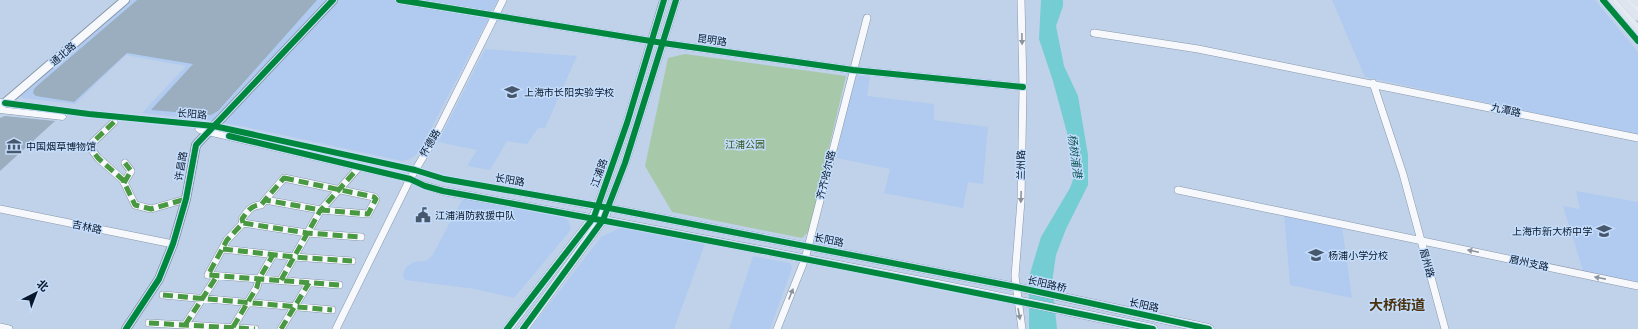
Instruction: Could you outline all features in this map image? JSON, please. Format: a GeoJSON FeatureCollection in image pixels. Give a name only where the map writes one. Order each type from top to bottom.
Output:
{"type":"FeatureCollection","features":[{"type":"Feature","properties":{"kind":"highway"},"geometry":{"type":"LineString","coordinates":[[1608,0],[1638,36]]}},
{"type":"Feature","properties":{"kind":"highway"},"geometry":{"type":"LineString","coordinates":[[1615,0],[1638,25]]}},
{"type":"Feature","properties":{"kind":"highway"},"geometry":{"type":"LineString","coordinates":[[1622,0],[1638,18]]}},
{"type":"Feature","properties":{"kind":"highway"},"geometry":{"type":"LineString","coordinates":[[1634,0],[1638,4]]}},
{"type":"Feature","properties":{"kind":"main road","name":"江浦路"},"geometry":{"type":"LineString","coordinates":[[604,207],[627,123],[664,0]]}},
{"type":"Feature","properties":{"kind":"main road","name":"江浦路"},"geometry":{"type":"LineString","coordinates":[[523,329],[599,219],[625,163],[676,0]]}},
{"type":"Feature","properties":{"kind":"main road"},"geometry":{"type":"LineString","coordinates":[[1603,0],[1638,41]]}},
{"type":"Feature","properties":{"kind":"main road"},"geometry":{"type":"LineString","coordinates":[[1612,0],[1638,29]]}},
{"type":"Feature","properties":{"kind":"main road"},"geometry":{"type":"LineString","coordinates":[[1628,0],[1638,10]]}},
{"type":"Feature","properties":{"kind":"main road","name":"长阳路"},"geometry":{"type":"LineString","coordinates":[[1,106],[114,122],[211,129],[410,179],[425,186],[443,191],[666,231],[1016,300]]}},
{"type":"Feature","properties":{"kind":"main road","name":"长阳路"},"geometry":{"type":"LineString","coordinates":[[1,106],[78,113],[211,129],[415,170],[444,179],[604,207],[1016,287]]}},
{"type":"Feature","properties":{"kind":"main road","name":"江浦路"},"geometry":{"type":"LineString","coordinates":[[507,329],[599,219]]}},
{"type":"Feature","properties":{"kind":"main road","name":"长阳路桥"},"geometry":{"type":"LineString","coordinates":[[1016,287],[1074,300]]}},
{"type":"Feature","properties":{"kind":"main road"},"geometry":{"type":"LineString","coordinates":[[1016,300],[1153,329]]}},
{"type":"Feature","properties":{"kind":"main road","name":"长阳路"},"geometry":{"type":"LineString","coordinates":[[1074,300],[1209,329]]}},
{"type":"Feature","properties":{"kind":"street","name":"通北路"},"geometry":{"type":"LineString","coordinates":[[1,106],[125,0]]}},
{"type":"Feature","properties":{"kind":"street","name":"许昌路"},"geometry":{"type":"LineString","coordinates":[[126,329],[159,279],[173,244],[186,199],[197,142],[333,0]]}},
{"type":"Feature","properties":{"kind":"street","name":"昆明路"},"geometry":{"type":"LineString","coordinates":[[399,0],[663,43],[853,70],[1023,87]]}},
{"type":"Feature","properties":{"kind":"street","name":"怀德路"},"geometry":{"type":"LineString","coordinates":[[336,329],[410,179],[432,142],[503,0]]}},
{"type":"Feature","properties":{"kind":"street","name":"兰州路"},"geometry":{"type":"LineString","coordinates":[[1021,0],[1023,87],[1021,201],[1015,276],[1016,300],[1022,329]]}},
{"type":"Feature","properties":{"kind":"street","name":"齐齐哈尔路"},"geometry":{"type":"LineString","coordinates":[[776,329],[805,259],[867,18]]}},
{"type":"Feature","properties":{"kind":"street","name":"九潭路"},"geometry":{"type":"LineString","coordinates":[[1094,33],[1215,52],[1638,138]]}},
{"type":"Feature","properties":{"kind":"street","name":"眉州路"},"geometry":{"type":"LineString","coordinates":[[1373,83],[1410,198],[1420,241],[1445,329]]}},
{"type":"Feature","properties":{"kind":"street"},"geometry":{"type":"LineString","coordinates":[[114,122],[89,146],[98,158],[122,180],[135,205],[151,209],[186,199]]}},
{"type":"Feature","properties":{"kind":"street"},"geometry":{"type":"LineString","coordinates":[[124,184],[131,170],[125,163]]}},
{"type":"Feature","properties":{"kind":"street"},"geometry":{"type":"LineString","coordinates":[[281,280],[321,210],[360,167]]}},
{"type":"Feature","properties":{"kind":"street"},"geometry":{"type":"LineString","coordinates":[[243,223],[242,219],[250,208],[261,205],[265,200],[284,178],[374,197],[376,199],[368,214],[321,210],[265,200]]}},
{"type":"Feature","properties":{"kind":"street","name":"眉州支路"},"geometry":{"type":"LineString","coordinates":[[1178,190],[1638,286]]}},
{"type":"Feature","properties":{"kind":"street","name":"吉林路"},"geometry":{"type":"LineString","coordinates":[[0,209],[173,244]]}},
{"type":"Feature","properties":{"kind":"street"},"geometry":{"type":"LineString","coordinates":[[338,285],[208,275],[229,237],[236,228],[243,223],[307,233],[361,237]]}},
{"type":"Feature","properties":{"kind":"street"},"geometry":{"type":"LineString","coordinates":[[223,248],[273,255],[352,261]]}},
{"type":"Feature","properties":{"kind":"street"},"geometry":{"type":"LineString","coordinates":[[233,327],[257,287],[259,279],[273,255]]}},
{"type":"Feature","properties":{"kind":"street"},"geometry":{"type":"LineString","coordinates":[[186,325],[217,276]]}},
{"type":"Feature","properties":{"kind":"street"},"geometry":{"type":"LineString","coordinates":[[281,329],[308,283]]}},
{"type":"Feature","properties":{"kind":"street"},"geometry":{"type":"LineString","coordinates":[[163,295],[332,310]]}},
{"type":"Feature","properties":{"kind":"street"},"geometry":{"type":"LineString","coordinates":[[149,323],[255,329]]}},
{"type":"Feature","properties":{"kind":"street"},"geometry":{"type":"LineString","coordinates":[[0,327],[9,329]]}},
{"type":"Feature","properties":{"kind":"shaded area"},"geometry":{"type":"Polygon","coordinates":[[[129,0],[498,0],[422,146],[416,155],[410,159],[402,161],[241,126],[198,119],[142,113],[186,66],[126,55],[75,104],[22,98],[20,95],[26,88],[129,0]]]}},
{"type":"Feature","properties":{"kind":"shaded area"},"geometry":{"type":"Polygon","coordinates":[[[1332,0],[1595,0],[1638,52],[1638,135],[1365,77],[1332,0]]]}},
{"type":"Feature","properties":{"kind":"shaded area","name":"上海市长阳实验学校"},"geometry":{"type":"Polygon","coordinates":[[[485,49],[577,56],[545,128],[538,128],[527,144],[507,141],[490,170],[467,166],[477,150],[438,142],[485,49]]]}},
{"type":"Feature","properties":{"kind":"shaded area"},"geometry":{"type":"Polygon","coordinates":[[[854,75],[870,77],[867,96],[934,104],[934,120],[988,127],[983,184],[968,182],[963,208],[884,193],[890,169],[836,158],[854,75]]]}},
{"type":"Feature","properties":{"kind":"shaded area","name":"上海市新大桥中学"},"geometry":{"type":"Polygon","coordinates":[[[1576,191],[1638,202],[1638,282],[1583,271],[1563,206],[1580,209],[1576,191]]]}},
{"type":"Feature","properties":{"kind":"shaded area"},"geometry":{"type":"Polygon","coordinates":[[[463,198],[563,217],[568,220],[571,228],[570,231],[514,298],[475,289],[405,280],[403,275],[406,267],[414,262],[426,261],[432,256],[463,198]]]}},
{"type":"Feature","properties":{"kind":"shaded area","name":"杨浦小学分校"},"geometry":{"type":"Polygon","coordinates":[[[1284,214],[1342,226],[1352,298],[1290,285],[1284,214]]]}},
{"type":"Feature","properties":{"kind":"shaded area"},"geometry":{"type":"Polygon","coordinates":[[[620,228],[634,229],[705,244],[674,329],[530,329],[601,237],[620,228]]]}},
{"type":"Feature","properties":{"kind":"shaded area"},"geometry":{"type":"Polygon","coordinates":[[[753,256],[790,263],[792,268],[770,329],[729,329],[753,256]]]}},
{"type":"Feature","properties":{"kind":"green space","name":"江浦公园"},"geometry":{"type":"Polygon","coordinates":[[[685,54],[846,76],[809,231],[802,238],[672,212],[645,166],[668,58],[685,54]]]}},
{"type":"Feature","properties":{"kind":"water","name":"杨树浦港"},"geometry":{"type":"Polygon","coordinates":[[[1041,0],[1063,0],[1063,6],[1056,26],[1064,66],[1078,96],[1088,155],[1088,185],[1066,229],[1056,255],[1052,282],[1057,329],[1029,329],[1029,277],[1041,237],[1070,188],[1074,177],[1073,155],[1053,81],[1039,39],[1041,0]]]}},
{"type":"Feature","properties":{"kind":"building"},"geometry":{"type":"Polygon","coordinates":[[[137,0],[317,0],[218,111],[211,115],[151,110],[193,64],[127,53],[74,102],[36,96],[33,93],[34,89],[38,85],[137,0]]]}},
{"type":"Feature","properties":{"kind":"building","name":"中国烟草博物馆"},"geometry":{"type":"Polygon","coordinates":[[[5,116],[55,121],[0,171],[0,118],[5,116]]]}},
{"type":"Feature","properties":{"kind":"marked path"},"geometry":{"type":"LineString","coordinates":[[114,122],[89,146],[98,158],[123,180],[135,205],[151,209],[186,199]]}},
{"type":"Feature","properties":{"kind":"marked path"},"geometry":{"type":"LineString","coordinates":[[124,183],[131,171],[125,163]]}},
{"type":"Feature","properties":{"kind":"marked path"},"geometry":{"type":"LineString","coordinates":[[281,280],[320,211],[359,167]]}},
{"type":"Feature","properties":{"kind":"marked path"},"geometry":{"type":"LineString","coordinates":[[284,178],[374,197],[376,199],[368,214],[321,210],[265,200],[284,178]]}},
{"type":"Feature","properties":{"kind":"marked path"},"geometry":{"type":"LineString","coordinates":[[243,223],[242,219],[250,209],[261,205],[265,200]]}},
{"type":"Feature","properties":{"kind":"marked path"},"geometry":{"type":"LineString","coordinates":[[339,285],[208,275],[227,240],[243,223],[307,233],[361,237]]}},
{"type":"Feature","properties":{"kind":"marked path"},"geometry":{"type":"LineString","coordinates":[[223,249],[294,257],[352,261]]}},
{"type":"Feature","properties":{"kind":"marked path"},"geometry":{"type":"LineString","coordinates":[[233,327],[257,287],[259,279],[273,255]]}},
{"type":"Feature","properties":{"kind":"marked path"},"geometry":{"type":"LineString","coordinates":[[185,325],[217,276]]}},
{"type":"Feature","properties":{"kind":"marked path"},"geometry":{"type":"LineString","coordinates":[[281,329],[309,283]]}},
{"type":"Feature","properties":{"kind":"marked path"},"geometry":{"type":"LineString","coordinates":[[163,295],[332,310]]}},
{"type":"Feature","properties":{"kind":"marked path"},"geometry":{"type":"LineString","coordinates":[[149,323],[255,329]]}},
{"type":"Feature","properties":{"kind":"cycle path"},"geometry":{"type":"LineString","coordinates":[[126,329],[159,279],[173,244],[186,199],[196,145],[333,0]]}},
{"type":"Feature","properties":{"kind":"cycle path"},"geometry":{"type":"LineString","coordinates":[[399,0],[663,43],[853,70],[1023,87]]}},
{"type":"Feature","properties":{"kind":"cycle path"},"geometry":{"type":"LineString","coordinates":[[507,329],[594,217],[627,123],[664,0]]}},
{"type":"Feature","properties":{"kind":"cycle path"},"geometry":{"type":"LineString","coordinates":[[523,329],[603,220],[625,163],[676,0]]}},
{"type":"Feature","properties":{"kind":"cycle path"},"geometry":{"type":"LineString","coordinates":[[1603,0],[1638,41]]}},
{"type":"Feature","properties":{"kind":"cycle path"},"geometry":{"type":"LineString","coordinates":[[5,103],[89,114],[214,126],[415,170],[444,179],[609,208],[1016,287],[1209,329]]}},
{"type":"Feature","properties":{"kind":"cycle path"},"geometry":{"type":"LineString","coordinates":[[229,136],[410,179],[425,186],[443,191],[666,231],[943,285],[1153,329]]}},
{"type":"Feature","properties":{"kind":"place","name":"上海市长阳实验学校"},"geometry":{"type":"Point","coordinates":[512,92]}},
{"type":"Feature","properties":{"kind":"place","name":"中国烟草博物馆"},"geometry":{"type":"Point","coordinates":[14,146]}},
{"type":"Feature","properties":{"kind":"place","name":"江浦消防救援中队"},"geometry":{"type":"Point","coordinates":[423,215]}},
{"type":"Feature","properties":{"kind":"place","name":"上海市新大桥中学"},"geometry":{"type":"Point","coordinates":[1604,231]}},
{"type":"Feature","properties":{"kind":"place","name":"杨浦小学分校"},"geometry":{"type":"Point","coordinates":[1316,255]}},
{"type":"Feature","properties":{"kind":"district","name":"大桥街道"},"geometry":{"type":"Point","coordinates":[1397,305]}}]}
